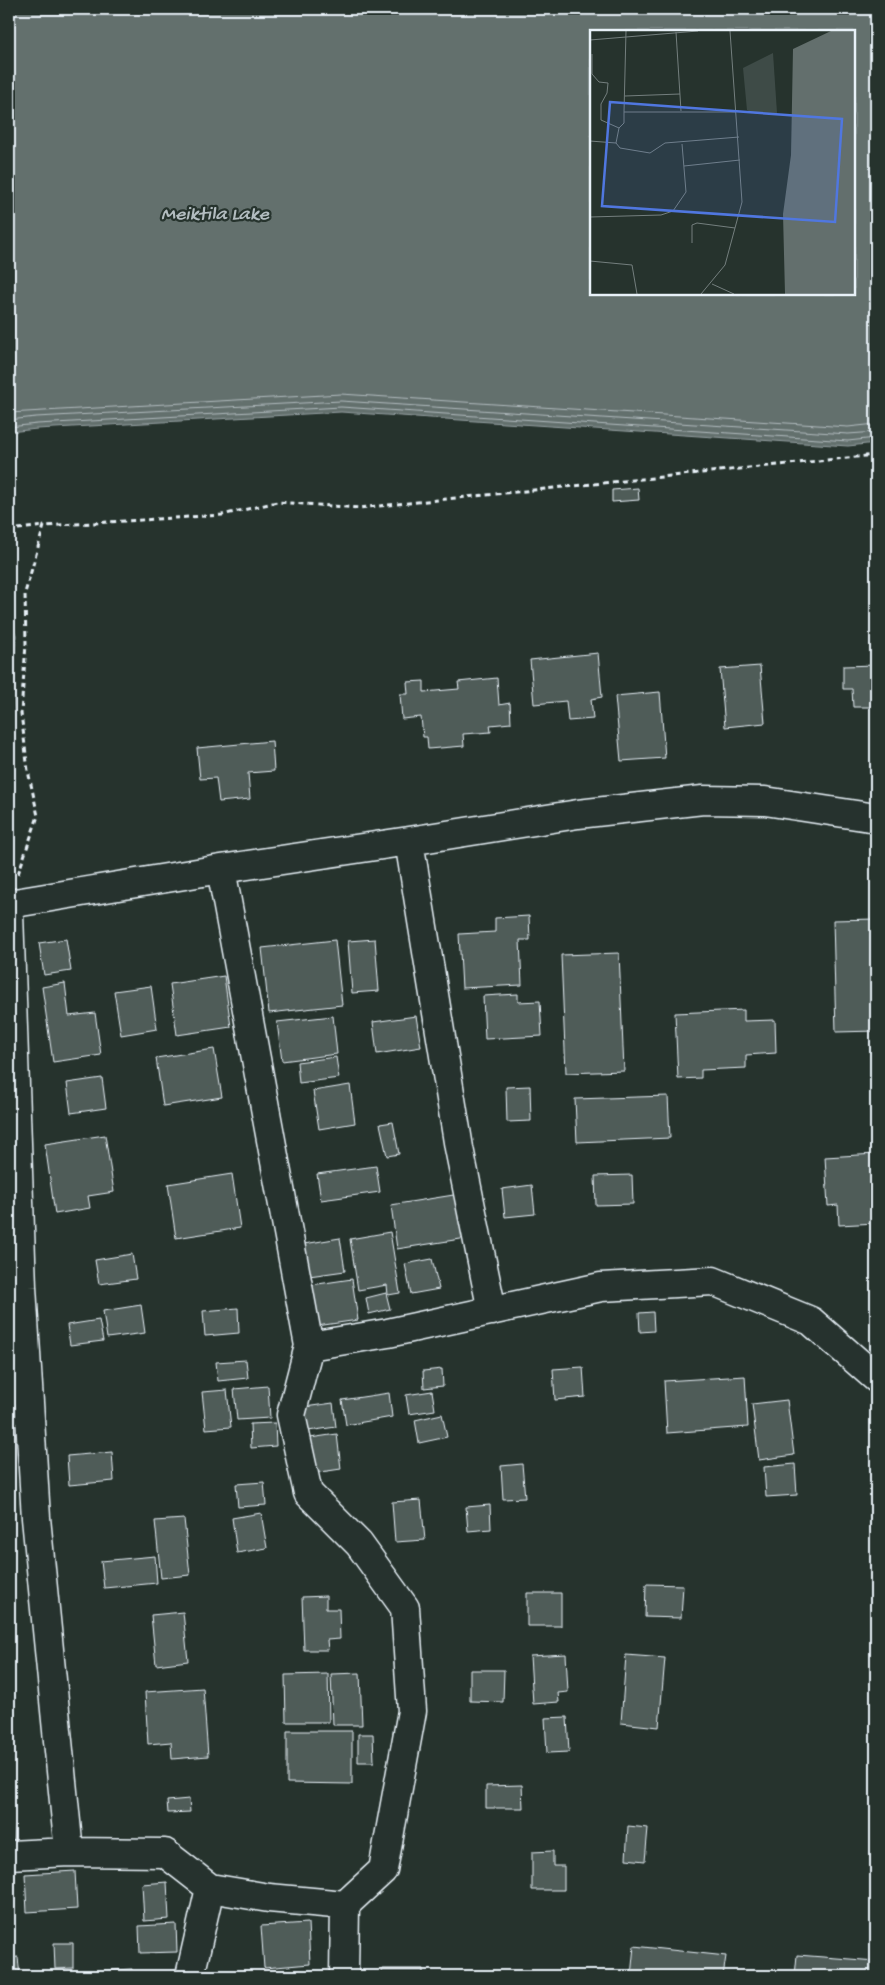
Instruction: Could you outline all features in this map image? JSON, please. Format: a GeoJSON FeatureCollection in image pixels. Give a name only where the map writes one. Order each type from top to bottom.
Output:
{"type":"FeatureCollection","features":[{"type":"Feature","properties":{"kind":"street"},"geometry":{"type":"LineString","coordinates":[[9,904],[578,814],[703,800],[765,801],[876,818]]}},
{"type":"Feature","properties":{"kind":"street"},"geometry":{"type":"LineString","coordinates":[[409,841],[459,1148],[492,1311]]}},
{"type":"Feature","properties":{"kind":"street"},"geometry":{"type":"LineString","coordinates":[[221,869],[309,1346],[291,1414],[308,1493],[359,1544],[405,1608],[412,1711],[383,1870],[345,1905],[344,1976]]}},
{"type":"Feature","properties":{"kind":"street"},"geometry":{"type":"LineString","coordinates":[[9,914],[22,1287],[18,1378],[36,1518],[69,1852]]}},
{"type":"Feature","properties":{"kind":"street"},"geometry":{"type":"LineString","coordinates":[[309,1346],[388,1333],[601,1287],[713,1282],[811,1321],[876,1378]]}},
{"type":"Feature","properties":{"kind":"street"},"geometry":{"type":"LineString","coordinates":[[9,1855],[69,1852],[165,1853],[210,1888],[269,1898],[345,1905]]}},
{"type":"Feature","properties":{"kind":"street"},"geometry":{"type":"LineString","coordinates":[[190,1976],[210,1888]]}},
{"type":"Feature","properties":{"kind":"path"},"geometry":{"type":"LineString","coordinates":[[9,530],[222,514],[277,502],[359,508],[876,456]]}},
{"type":"Feature","properties":{"kind":"path"},"geometry":{"type":"LineString","coordinates":[[18,877],[38,816],[28,770],[21,713],[26,644],[25,593],[44,526]]}},
{"type":"Feature","properties":{"kind":"shaded area"},"geometry":{"type":"Polygon","coordinates":[[[9,612],[16,635],[12,733],[9,743],[9,612]]]}},
{"type":"Feature","properties":{"kind":"water","name":"Meiktila Lake"},"geometry":{"type":"Polygon","coordinates":[[[9,9],[876,9],[876,443],[848,446],[341,412],[9,432],[9,9]]]}},
{"type":"Feature","properties":{"kind":"building"},"geometry":{"type":"Polygon","coordinates":[[[638,488],[639,500],[612,502],[612,490],[638,488]]]}},
{"type":"Feature","properties":{"kind":"building"},"geometry":{"type":"Polygon","coordinates":[[[598,653],[602,697],[591,699],[593,719],[568,721],[566,701],[534,704],[530,660],[598,653]]]}},
{"type":"Feature","properties":{"kind":"building"},"geometry":{"type":"Polygon","coordinates":[[[876,665],[876,707],[853,707],[852,689],[843,689],[843,666],[876,665]]]}},
{"type":"Feature","properties":{"kind":"building"},"geometry":{"type":"Polygon","coordinates":[[[760,666],[765,723],[725,727],[720,669],[760,666]]]}},
{"type":"Feature","properties":{"kind":"building"},"geometry":{"type":"Polygon","coordinates":[[[497,678],[499,705],[510,703],[511,723],[490,725],[491,732],[463,734],[464,746],[428,749],[427,737],[423,737],[421,717],[402,719],[400,694],[408,694],[407,682],[424,681],[424,692],[459,689],[458,682],[497,678]]]}},
{"type":"Feature","properties":{"kind":"building"},"geometry":{"type":"Polygon","coordinates":[[[660,692],[665,758],[621,761],[615,696],[660,692]]]}},
{"type":"Feature","properties":{"kind":"building"},"geometry":{"type":"Polygon","coordinates":[[[272,741],[274,771],[248,773],[250,799],[219,802],[216,778],[200,779],[197,748],[272,741]]]}},
{"type":"Feature","properties":{"kind":"building"},"geometry":{"type":"Polygon","coordinates":[[[529,916],[530,940],[520,940],[522,985],[462,988],[459,934],[495,932],[495,918],[529,916]]]}},
{"type":"Feature","properties":{"kind":"building"},"geometry":{"type":"Polygon","coordinates":[[[876,919],[876,1031],[836,1032],[833,920],[876,919]]]}},
{"type":"Feature","properties":{"kind":"building"},"geometry":{"type":"Polygon","coordinates":[[[66,939],[71,971],[44,975],[39,943],[66,939]]]}},
{"type":"Feature","properties":{"kind":"building"},"geometry":{"type":"Polygon","coordinates":[[[375,939],[379,991],[352,993],[348,941],[375,939]]]}},
{"type":"Feature","properties":{"kind":"building"},"geometry":{"type":"Polygon","coordinates":[[[335,940],[342,1005],[269,1013],[262,948],[335,940]]]}},
{"type":"Feature","properties":{"kind":"building"},"geometry":{"type":"Polygon","coordinates":[[[619,953],[624,1071],[566,1073],[561,955],[619,953]]]}},
{"type":"Feature","properties":{"kind":"building"},"geometry":{"type":"Polygon","coordinates":[[[224,976],[231,1027],[177,1035],[170,984],[224,976]]]}},
{"type":"Feature","properties":{"kind":"building"},"geometry":{"type":"Polygon","coordinates":[[[65,983],[69,1016],[95,1013],[101,1055],[53,1062],[42,987],[65,983]]]}},
{"type":"Feature","properties":{"kind":"building"},"geometry":{"type":"Polygon","coordinates":[[[151,986],[157,1029],[121,1035],[114,991],[151,986]]]}},
{"type":"Feature","properties":{"kind":"building"},"geometry":{"type":"Polygon","coordinates":[[[518,994],[518,1002],[540,1001],[542,1036],[485,1039],[483,996],[518,994]]]}},
{"type":"Feature","properties":{"kind":"building"},"geometry":{"type":"Polygon","coordinates":[[[744,1010],[744,1021],[775,1020],[776,1053],[746,1055],[746,1068],[701,1070],[701,1078],[678,1079],[675,1013],[744,1010]]]}},
{"type":"Feature","properties":{"kind":"building"},"geometry":{"type":"Polygon","coordinates":[[[333,1016],[337,1054],[282,1061],[277,1022],[333,1016]]]}},
{"type":"Feature","properties":{"kind":"building"},"geometry":{"type":"Polygon","coordinates":[[[416,1016],[421,1047],[377,1054],[373,1022],[416,1016]]]}},
{"type":"Feature","properties":{"kind":"building"},"geometry":{"type":"Polygon","coordinates":[[[214,1049],[222,1097],[163,1106],[156,1058],[214,1049]]]}},
{"type":"Feature","properties":{"kind":"building"},"geometry":{"type":"Polygon","coordinates":[[[336,1057],[339,1078],[299,1083],[297,1062],[336,1057]]]}},
{"type":"Feature","properties":{"kind":"building"},"geometry":{"type":"Polygon","coordinates":[[[102,1078],[106,1108],[71,1113],[67,1083],[102,1078]]]}},
{"type":"Feature","properties":{"kind":"building"},"geometry":{"type":"Polygon","coordinates":[[[350,1085],[355,1123],[319,1129],[313,1091],[350,1085]]]}},
{"type":"Feature","properties":{"kind":"building"},"geometry":{"type":"Polygon","coordinates":[[[530,1086],[531,1121],[507,1122],[506,1087],[530,1086]]]}},
{"type":"Feature","properties":{"kind":"building"},"geometry":{"type":"Polygon","coordinates":[[[668,1096],[670,1138],[577,1142],[575,1099],[668,1096]]]}},
{"type":"Feature","properties":{"kind":"building"},"geometry":{"type":"Polygon","coordinates":[[[393,1122],[399,1154],[387,1156],[380,1124],[393,1122]]]}},
{"type":"Feature","properties":{"kind":"building"},"geometry":{"type":"Polygon","coordinates":[[[105,1135],[114,1192],[88,1196],[90,1208],[55,1214],[45,1144],[105,1135]]]}},
{"type":"Feature","properties":{"kind":"building"},"geometry":{"type":"Polygon","coordinates":[[[876,1154],[876,1223],[839,1225],[838,1205],[828,1206],[825,1157],[876,1154]]]}},
{"type":"Feature","properties":{"kind":"building"},"geometry":{"type":"Polygon","coordinates":[[[376,1166],[380,1192],[321,1200],[317,1174],[376,1166]]]}},
{"type":"Feature","properties":{"kind":"building"},"geometry":{"type":"Polygon","coordinates":[[[232,1174],[240,1228],[176,1238],[168,1184],[232,1174]]]}},
{"type":"Feature","properties":{"kind":"building"},"geometry":{"type":"Polygon","coordinates":[[[632,1175],[633,1204],[596,1205],[595,1176],[632,1175]]]}},
{"type":"Feature","properties":{"kind":"building"},"geometry":{"type":"Polygon","coordinates":[[[532,1185],[535,1214],[505,1217],[502,1189],[532,1185]]]}},
{"type":"Feature","properties":{"kind":"building"},"geometry":{"type":"Polygon","coordinates":[[[460,1194],[467,1238],[397,1249],[391,1205],[460,1194]]]}},
{"type":"Feature","properties":{"kind":"building"},"geometry":{"type":"Polygon","coordinates":[[[390,1232],[400,1293],[388,1295],[387,1285],[358,1290],[350,1239],[390,1232]]]}},
{"type":"Feature","properties":{"kind":"building"},"geometry":{"type":"Polygon","coordinates":[[[340,1238],[345,1271],[309,1276],[304,1244],[340,1238]]]}},
{"type":"Feature","properties":{"kind":"building"},"geometry":{"type":"Polygon","coordinates":[[[132,1254],[136,1279],[99,1284],[95,1260],[132,1254]]]}},
{"type":"Feature","properties":{"kind":"building"},"geometry":{"type":"Polygon","coordinates":[[[432,1259],[439,1289],[411,1294],[405,1264],[432,1259]]]}},
{"type":"Feature","properties":{"kind":"building"},"geometry":{"type":"Polygon","coordinates":[[[352,1279],[358,1320],[317,1326],[311,1285],[352,1279]]]}},
{"type":"Feature","properties":{"kind":"building"},"geometry":{"type":"Polygon","coordinates":[[[386,1293],[390,1309],[369,1314],[366,1298],[386,1293]]]}},
{"type":"Feature","properties":{"kind":"building"},"geometry":{"type":"Polygon","coordinates":[[[141,1305],[145,1333],[107,1338],[103,1311],[141,1305]]]}},
{"type":"Feature","properties":{"kind":"building"},"geometry":{"type":"Polygon","coordinates":[[[238,1308],[239,1333],[205,1336],[203,1311],[238,1308]]]}},
{"type":"Feature","properties":{"kind":"building"},"geometry":{"type":"Polygon","coordinates":[[[653,1312],[654,1331],[640,1332],[639,1313],[653,1312]]]}},
{"type":"Feature","properties":{"kind":"building"},"geometry":{"type":"Polygon","coordinates":[[[99,1320],[103,1341],[70,1345],[67,1325],[99,1320]]]}},
{"type":"Feature","properties":{"kind":"building"},"geometry":{"type":"Polygon","coordinates":[[[246,1360],[248,1378],[218,1381],[216,1362],[246,1360]]]}},
{"type":"Feature","properties":{"kind":"building"},"geometry":{"type":"Polygon","coordinates":[[[583,1367],[585,1397],[555,1400],[553,1369],[583,1367]]]}},
{"type":"Feature","properties":{"kind":"building"},"geometry":{"type":"Polygon","coordinates":[[[442,1369],[443,1386],[424,1388],[423,1371],[442,1369]]]}},
{"type":"Feature","properties":{"kind":"building"},"geometry":{"type":"Polygon","coordinates":[[[745,1376],[748,1427],[667,1433],[664,1381],[745,1376]]]}},
{"type":"Feature","properties":{"kind":"building"},"geometry":{"type":"Polygon","coordinates":[[[268,1386],[270,1418],[237,1420],[234,1389],[268,1386]]]}},
{"type":"Feature","properties":{"kind":"building"},"geometry":{"type":"Polygon","coordinates":[[[227,1390],[231,1427],[206,1429],[202,1392],[227,1390]]]}},
{"type":"Feature","properties":{"kind":"building"},"geometry":{"type":"Polygon","coordinates":[[[432,1391],[435,1410],[409,1414],[406,1395],[432,1391]]]}},
{"type":"Feature","properties":{"kind":"building"},"geometry":{"type":"Polygon","coordinates":[[[389,1393],[392,1417],[346,1425],[342,1400],[389,1393]]]}},
{"type":"Feature","properties":{"kind":"building"},"geometry":{"type":"Polygon","coordinates":[[[787,1400],[794,1455],[759,1460],[752,1404],[787,1400]]]}},
{"type":"Feature","properties":{"kind":"building"},"geometry":{"type":"Polygon","coordinates":[[[333,1403],[336,1427],[308,1431],[305,1407],[333,1403]]]}},
{"type":"Feature","properties":{"kind":"building"},"geometry":{"type":"Polygon","coordinates":[[[442,1414],[447,1437],[419,1443],[415,1420],[442,1414]]]}},
{"type":"Feature","properties":{"kind":"building"},"geometry":{"type":"Polygon","coordinates":[[[275,1423],[276,1446],[251,1448],[250,1424],[275,1423]]]}},
{"type":"Feature","properties":{"kind":"building"},"geometry":{"type":"Polygon","coordinates":[[[337,1434],[341,1469],[314,1473],[310,1438],[337,1434]]]}},
{"type":"Feature","properties":{"kind":"building"},"geometry":{"type":"Polygon","coordinates":[[[112,1452],[114,1481],[69,1485],[67,1456],[112,1452]]]}},
{"type":"Feature","properties":{"kind":"building"},"geometry":{"type":"Polygon","coordinates":[[[522,1464],[525,1498],[503,1499],[501,1466],[522,1464]]]}},
{"type":"Feature","properties":{"kind":"building"},"geometry":{"type":"Polygon","coordinates":[[[795,1464],[797,1495],[766,1497],[764,1467],[795,1464]]]}},
{"type":"Feature","properties":{"kind":"building"},"geometry":{"type":"Polygon","coordinates":[[[264,1482],[266,1505],[238,1507],[236,1484],[264,1482]]]}},
{"type":"Feature","properties":{"kind":"building"},"geometry":{"type":"Polygon","coordinates":[[[421,1500],[425,1540],[395,1542],[392,1502],[421,1500]]]}},
{"type":"Feature","properties":{"kind":"building"},"geometry":{"type":"Polygon","coordinates":[[[490,1505],[491,1529],[468,1531],[466,1507],[490,1505]]]}},
{"type":"Feature","properties":{"kind":"building"},"geometry":{"type":"Polygon","coordinates":[[[261,1513],[267,1548],[237,1553],[232,1518],[261,1513]]]}},
{"type":"Feature","properties":{"kind":"building"},"geometry":{"type":"Polygon","coordinates":[[[184,1519],[190,1575],[161,1578],[155,1521],[184,1519]]]}},
{"type":"Feature","properties":{"kind":"building"},"geometry":{"type":"Polygon","coordinates":[[[155,1556],[157,1583],[104,1588],[101,1561],[155,1556]]]}},
{"type":"Feature","properties":{"kind":"building"},"geometry":{"type":"Polygon","coordinates":[[[646,1584],[683,1585],[681,1618],[645,1617],[646,1584]]]}},
{"type":"Feature","properties":{"kind":"building"},"geometry":{"type":"Polygon","coordinates":[[[527,1593],[561,1593],[561,1626],[527,1626],[527,1593]]]}},
{"type":"Feature","properties":{"kind":"building"},"geometry":{"type":"Polygon","coordinates":[[[326,1596],[326,1609],[339,1609],[340,1639],[327,1640],[328,1650],[304,1650],[302,1597],[326,1596]]]}},
{"type":"Feature","properties":{"kind":"building"},"geometry":{"type":"Polygon","coordinates":[[[183,1612],[188,1661],[156,1665],[151,1615],[183,1612]]]}},
{"type":"Feature","properties":{"kind":"building"},"geometry":{"type":"Polygon","coordinates":[[[566,1654],[568,1692],[558,1693],[559,1702],[533,1704],[530,1656],[566,1654]]]}},
{"type":"Feature","properties":{"kind":"building"},"geometry":{"type":"Polygon","coordinates":[[[626,1655],[665,1658],[659,1727],[621,1723],[626,1655]]]}},
{"type":"Feature","properties":{"kind":"building"},"geometry":{"type":"Polygon","coordinates":[[[470,1670],[504,1670],[503,1702],[470,1701],[470,1670]]]}},
{"type":"Feature","properties":{"kind":"building"},"geometry":{"type":"Polygon","coordinates":[[[360,1673],[362,1725],[333,1725],[331,1674],[360,1673]]]}},
{"type":"Feature","properties":{"kind":"building"},"geometry":{"type":"Polygon","coordinates":[[[328,1674],[329,1722],[286,1722],[285,1675],[328,1674]]]}},
{"type":"Feature","properties":{"kind":"building"},"geometry":{"type":"Polygon","coordinates":[[[203,1688],[208,1756],[172,1759],[171,1742],[148,1744],[145,1692],[203,1688]]]}},
{"type":"Feature","properties":{"kind":"building"},"geometry":{"type":"Polygon","coordinates":[[[567,1717],[569,1752],[547,1753],[545,1718],[567,1717]]]}},
{"type":"Feature","properties":{"kind":"building"},"geometry":{"type":"Polygon","coordinates":[[[287,1731],[352,1731],[352,1784],[287,1783],[287,1731]]]}},
{"type":"Feature","properties":{"kind":"building"},"geometry":{"type":"Polygon","coordinates":[[[358,1734],[373,1734],[374,1762],[358,1762],[358,1734]]]}},
{"type":"Feature","properties":{"kind":"building"},"geometry":{"type":"Polygon","coordinates":[[[522,1785],[523,1808],[486,1808],[486,1786],[522,1785]]]}},
{"type":"Feature","properties":{"kind":"building"},"geometry":{"type":"Polygon","coordinates":[[[9,1795],[13,1843],[9,1843],[9,1795]]]}},
{"type":"Feature","properties":{"kind":"building"},"geometry":{"type":"Polygon","coordinates":[[[189,1799],[190,1812],[168,1813],[167,1801],[189,1799]]]}},
{"type":"Feature","properties":{"kind":"building"},"geometry":{"type":"Polygon","coordinates":[[[628,1826],[648,1828],[645,1861],[626,1859],[628,1826]]]}},
{"type":"Feature","properties":{"kind":"building"},"geometry":{"type":"Polygon","coordinates":[[[553,1851],[553,1866],[564,1866],[564,1890],[532,1890],[532,1852],[553,1851]]]}},
{"type":"Feature","properties":{"kind":"building"},"geometry":{"type":"Polygon","coordinates":[[[75,1871],[77,1909],[27,1912],[25,1874],[75,1871]]]}},
{"type":"Feature","properties":{"kind":"building"},"geometry":{"type":"Polygon","coordinates":[[[167,1882],[169,1919],[144,1921],[142,1884],[167,1882]]]}},
{"type":"Feature","properties":{"kind":"building"},"geometry":{"type":"Polygon","coordinates":[[[9,1899],[12,1899],[14,1932],[9,1932],[9,1899]]]}},
{"type":"Feature","properties":{"kind":"building"},"geometry":{"type":"Polygon","coordinates":[[[308,1923],[310,1964],[264,1968],[261,1926],[308,1923]]]}},
{"type":"Feature","properties":{"kind":"building"},"geometry":{"type":"Polygon","coordinates":[[[176,1924],[177,1952],[140,1953],[139,1926],[176,1924]]]}},
{"type":"Feature","properties":{"kind":"building"},"geometry":{"type":"Polygon","coordinates":[[[54,1943],[73,1943],[73,1968],[55,1969],[54,1943]]]}},
{"type":"Feature","properties":{"kind":"building"},"geometry":{"type":"Polygon","coordinates":[[[634,1946],[726,1956],[723,1976],[631,1976],[634,1946]]]}},
{"type":"Feature","properties":{"kind":"building"},"geometry":{"type":"Polygon","coordinates":[[[797,1955],[876,1961],[876,1976],[795,1976],[797,1955]]]}},
{"type":"Feature","properties":{"kind":"building"},"geometry":{"type":"Polygon","coordinates":[[[18,1957],[20,1976],[9,1976],[9,1958],[18,1957]]]}},
{"type":"Feature","properties":{"kind":"building"},"geometry":{"type":"Polygon","coordinates":[[[132,1969],[132,1976],[98,1976],[98,1971],[132,1969]]]}},
{"type":"Feature","properties":{"kind":"building"},"geometry":{"type":"Polygon","coordinates":[[[382,1969],[423,1969],[423,1976],[382,1976],[382,1969]]]}}]}
